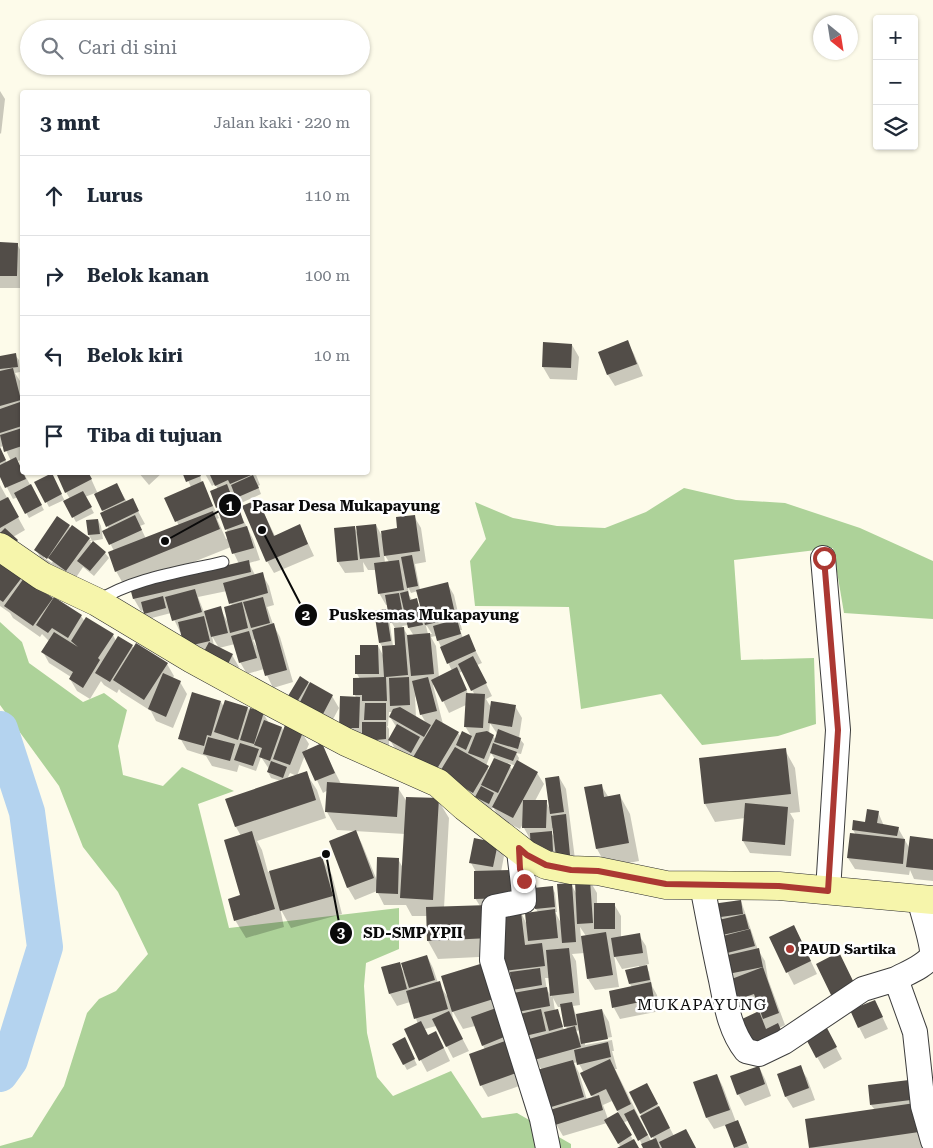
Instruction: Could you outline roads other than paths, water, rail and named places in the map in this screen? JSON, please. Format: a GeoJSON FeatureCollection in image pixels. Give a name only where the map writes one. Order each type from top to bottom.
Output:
{"type":"FeatureCollection","features":[{"type":"Feature","properties":{"kind":"street"},"geometry":{"type":"LineString","coordinates":[[0,547],[42,576],[96,602],[192,659],[267,700],[346,742],[438,783],[465,807],[527,855],[546,865],[571,870],[598,871],[666,884],[779,886],[926,899],[933,945],[932,954],[924,963],[896,978],[863,990],[776,1046],[759,1054],[746,1052],[737,1040],[729,1018],[702,885]]}},
{"type":"Feature","properties":{"kind":"street"},"geometry":{"type":"LineString","coordinates":[[824,558],[838,730],[828,891]]}},
{"type":"Feature","properties":{"kind":"street"},"geometry":{"type":"LineString","coordinates":[[519,848],[520,869],[524,881],[524,901],[494,907],[492,960],[542,1119],[548,1148]]}},
{"type":"Feature","properties":{"kind":"street"},"geometry":{"type":"LineString","coordinates":[[896,978],[915,1032],[923,1106],[933,1141]]}},
{"type":"Feature","properties":{"kind":"lane"},"geometry":{"type":"LineString","coordinates":[[96,602],[141,582],[223,562]]}},
{"type":"Feature","properties":{"kind":"waterway"},"geometry":{"type":"LineString","coordinates":[[0,729],[27,812],[45,947],[10,1060],[0,1074]]}},
{"type":"Feature","properties":{"kind":"place","name":"Puskesmas Mukapayung"},"geometry":{"type":"Point","coordinates":[262,530]}},
{"type":"Feature","properties":{"kind":"place","name":"Pasar Desa Mukapayung"},"geometry":{"type":"Point","coordinates":[165,541]}},
{"type":"Feature","properties":{"kind":"place","name":"SD-SMP YPII"},"geometry":{"type":"Point","coordinates":[326,854]}},
{"type":"Feature","properties":{"kind":"place","name":"PAUD Sartika"},"geometry":{"type":"Point","coordinates":[790,949]}},
{"type":"Feature","properties":{"kind":"district","name":"MUKAPAYUNG"},"geometry":{"type":"Point","coordinates":[702,1004]}}]}
